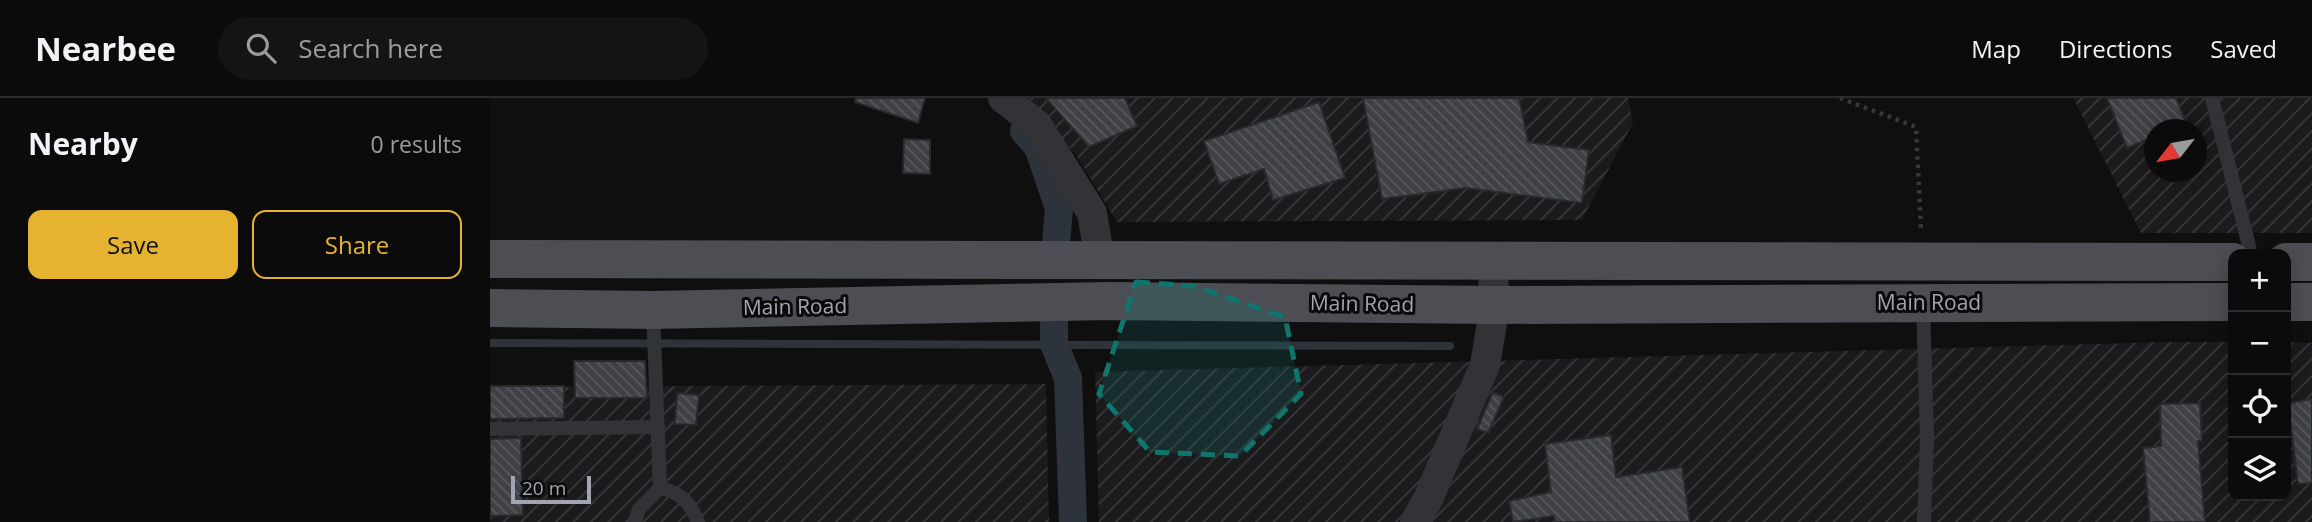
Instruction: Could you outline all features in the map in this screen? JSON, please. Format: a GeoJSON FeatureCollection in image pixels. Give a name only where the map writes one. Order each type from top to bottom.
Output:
{"type":"FeatureCollection","features":[{"type":"Feature","properties":{"kind":"main road","name":"Main Road"},"geometry":{"type":"LineString","coordinates":[[490,259],[2228,262]]}},
{"type":"Feature","properties":{"kind":"main road"},"geometry":{"type":"LineString","coordinates":[[2291,262],[2312,262]]}},
{"type":"Feature","properties":{"kind":"main road","name":"Main Road"},"geometry":{"type":"LineString","coordinates":[[490,308],[654,320],[1110,301],[1495,305],[2228,302]]}},
{"type":"Feature","properties":{"kind":"main road"},"geometry":{"type":"LineString","coordinates":[[2291,302],[2312,302]]}},
{"type":"Feature","properties":{"kind":"street"},"geometry":{"type":"LineString","coordinates":[[1003,98],[1037,125],[1092,213],[1100,260]]}},
{"type":"Feature","properties":{"kind":"street"},"geometry":{"type":"LineString","coordinates":[[1415,522],[1428,499],[1485,365],[1495,305],[1492,261]]}},
{"type":"Feature","properties":{"kind":"lane"},"geometry":{"type":"LineString","coordinates":[[2212,98],[2250,249]]}},
{"type":"Feature","properties":{"kind":"lane"},"geometry":{"type":"LineString","coordinates":[[1923,303],[1927,438],[1924,522]]}},
{"type":"Feature","properties":{"kind":"lane"},"geometry":{"type":"LineString","coordinates":[[635,522],[639,509],[660,488],[654,320]]}},
{"type":"Feature","properties":{"kind":"lane"},"geometry":{"type":"LineString","coordinates":[[490,429],[658,427]]}},
{"type":"Feature","properties":{"kind":"lane"},"geometry":{"type":"LineString","coordinates":[[660,488],[674,491],[692,506],[698,522]]}},
{"type":"Feature","properties":{"kind":"path"},"geometry":{"type":"LineString","coordinates":[[1840,98],[1916,127],[1923,262]]}},
{"type":"Feature","properties":{"kind":"highlighted area"},"geometry":{"type":"Polygon","coordinates":[[[1136,282],[1194,286],[1285,317],[1301,394],[1240,456],[1150,452],[1099,394],[1136,282]]]}},
{"type":"Feature","properties":{"kind":"shaded area"},"geometry":{"type":"Polygon","coordinates":[[[1019,98],[1628,98],[1633,123],[1582,220],[1117,222],[1075,153],[1019,98]]]}},
{"type":"Feature","properties":{"kind":"shaded area"},"geometry":{"type":"Polygon","coordinates":[[[2073,98],[2312,98],[2312,233],[2141,233],[2073,98]]]}},
{"type":"Feature","properties":{"kind":"shaded area"},"geometry":{"type":"Polygon","coordinates":[[[2228,342],[2228,501],[2291,501],[2291,342],[2312,343],[2312,522],[1099,522],[1095,372],[2228,342]]]}},
{"type":"Feature","properties":{"kind":"shaded area"},"geometry":{"type":"Polygon","coordinates":[[[1046,384],[1049,522],[490,522],[490,387],[1046,384]]]}},
{"type":"Feature","properties":{"kind":"building"},"geometry":{"type":"Polygon","coordinates":[[[856,98],[925,98],[918,123],[855,102],[856,98]]]}},
{"type":"Feature","properties":{"kind":"building"},"geometry":{"type":"Polygon","coordinates":[[[1046,98],[1125,98],[1137,126],[1089,147],[1046,98]]]}},
{"type":"Feature","properties":{"kind":"building"},"geometry":{"type":"Polygon","coordinates":[[[1363,98],[1519,98],[1528,142],[1589,150],[1582,203],[1466,188],[1382,199],[1363,98]]]}},
{"type":"Feature","properties":{"kind":"building"},"geometry":{"type":"Polygon","coordinates":[[[2107,98],[2176,98],[2185,119],[2144,119],[2144,141],[2127,148],[2107,98]]]}},
{"type":"Feature","properties":{"kind":"building"},"geometry":{"type":"Polygon","coordinates":[[[1319,102],[1345,178],[1273,200],[1264,169],[1219,184],[1204,141],[1319,102]]]}},
{"type":"Feature","properties":{"kind":"building"},"geometry":{"type":"Polygon","coordinates":[[[904,139],[930,140],[930,174],[903,173],[904,139]]]}},
{"type":"Feature","properties":{"kind":"building"},"geometry":{"type":"Polygon","coordinates":[[[574,361],[645,361],[647,398],[575,398],[574,361]]]}},
{"type":"Feature","properties":{"kind":"building"},"geometry":{"type":"Polygon","coordinates":[[[490,386],[564,386],[564,418],[490,419],[490,386]]]}},
{"type":"Feature","properties":{"kind":"building"},"geometry":{"type":"Polygon","coordinates":[[[1493,392],[1504,397],[1488,433],[1477,429],[1493,392]]]}},
{"type":"Feature","properties":{"kind":"building"},"geometry":{"type":"Polygon","coordinates":[[[677,393],[699,395],[696,425],[675,424],[677,393]]]}},
{"type":"Feature","properties":{"kind":"building"},"geometry":{"type":"Polygon","coordinates":[[[2312,399],[2312,483],[2298,484],[2291,427],[2291,402],[2312,399]]]}},
{"type":"Feature","properties":{"kind":"building"},"geometry":{"type":"Polygon","coordinates":[[[2200,403],[2202,441],[2198,441],[2205,522],[2150,522],[2143,448],[2161,446],[2160,404],[2200,403]]]}},
{"type":"Feature","properties":{"kind":"building"},"geometry":{"type":"Polygon","coordinates":[[[1611,435],[1616,477],[1682,467],[1690,522],[1555,522],[1554,516],[1513,522],[1509,501],[1551,492],[1545,444],[1611,435]]]}},
{"type":"Feature","properties":{"kind":"building"},"geometry":{"type":"Polygon","coordinates":[[[521,438],[523,515],[490,516],[490,439],[521,438]]]}},
{"type":"Feature","properties":{"kind":"waterway"},"geometry":{"type":"LineString","coordinates":[[1024,131],[1038,147],[1059,208],[1056,245]]}},
{"type":"Feature","properties":{"kind":"waterway"},"geometry":{"type":"LineString","coordinates":[[1054,312],[1054,344],[1068,378],[1073,522]]}},
{"type":"Feature","properties":{"kind":"waterway"},"geometry":{"type":"LineString","coordinates":[[490,343],[1450,346]]}}]}
